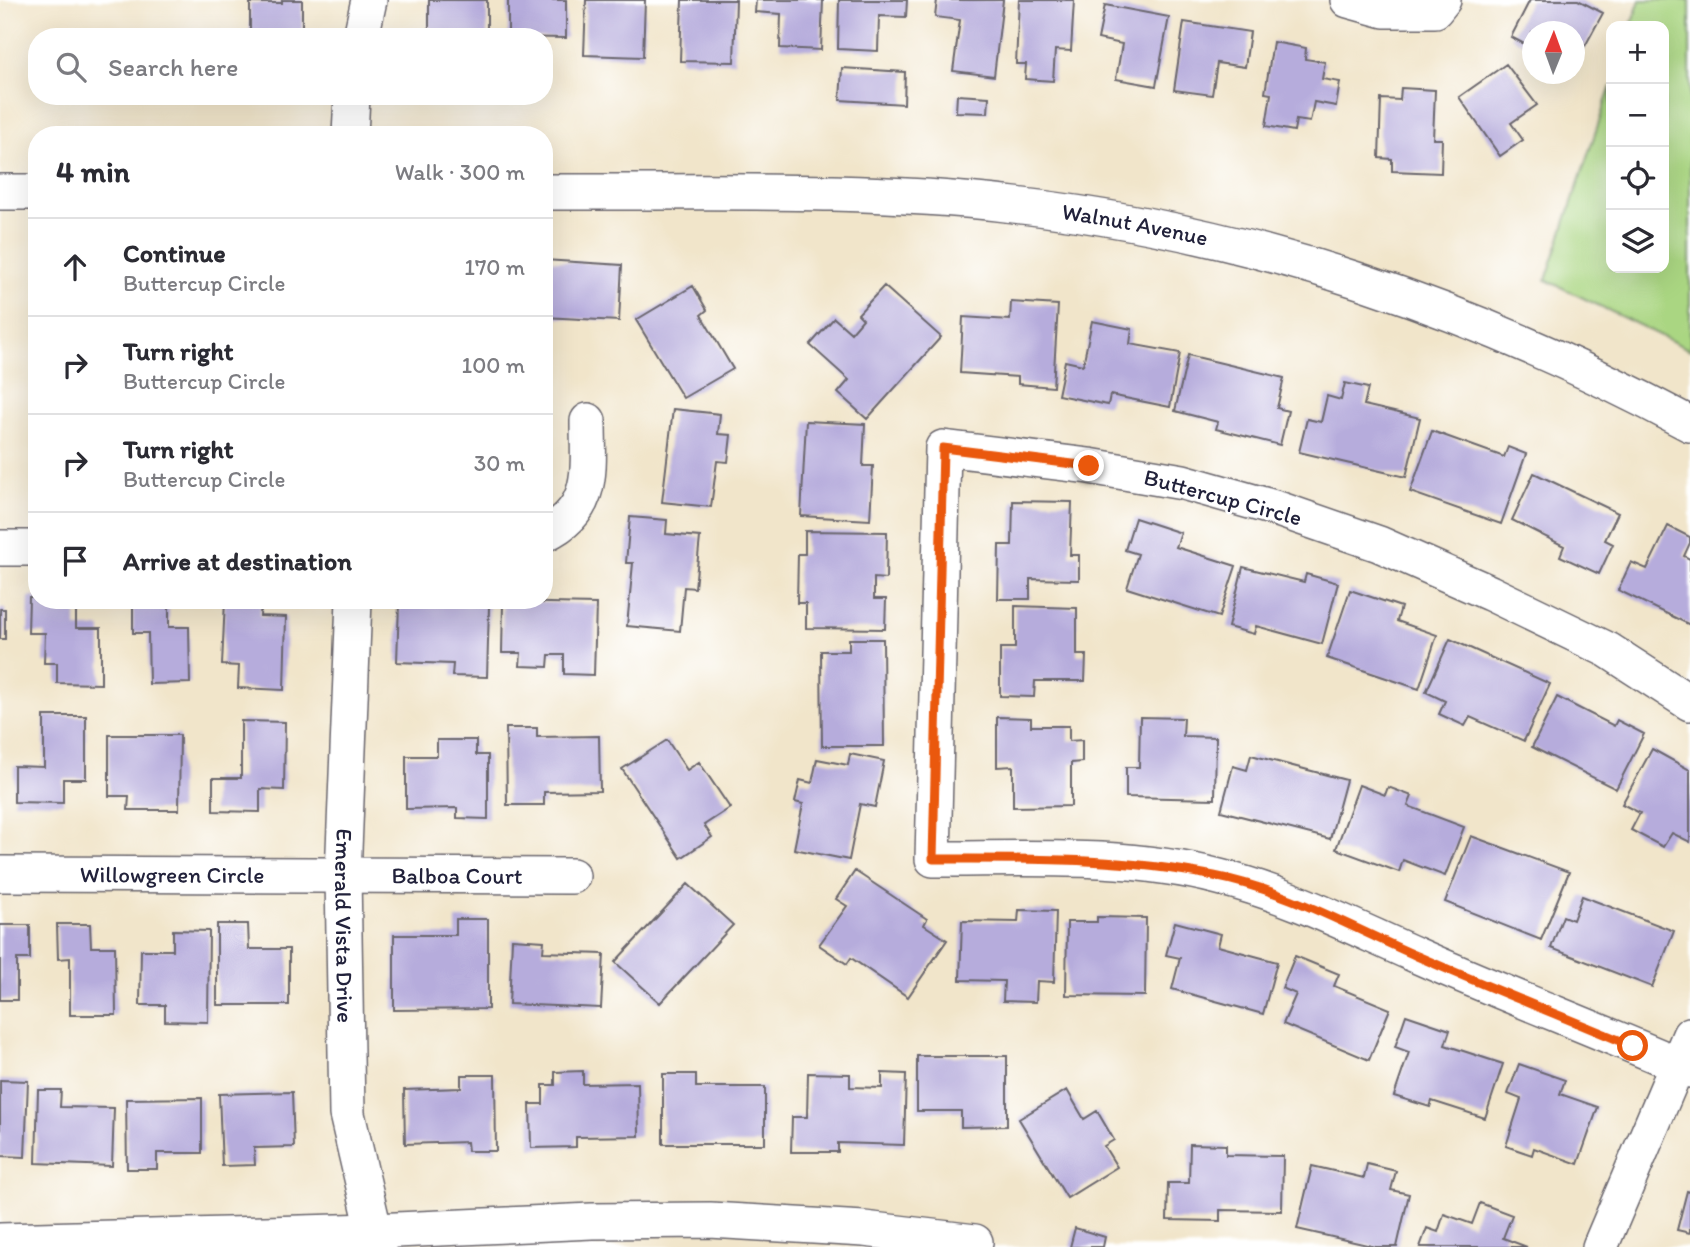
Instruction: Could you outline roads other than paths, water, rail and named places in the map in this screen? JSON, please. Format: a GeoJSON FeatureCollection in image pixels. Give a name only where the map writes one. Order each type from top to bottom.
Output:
{"type":"FeatureCollection","features":[{"type":"Feature","properties":{"kind":"street"},"geometry":{"type":"LineString","coordinates":[[362,28],[369,0]]}},
{"type":"Feature","properties":{"kind":"street"},"geometry":{"type":"LineString","coordinates":[[1348,0],[1384,10],[1439,5]]}},
{"type":"Feature","properties":{"kind":"street"},"geometry":{"type":"LineString","coordinates":[[350,126],[351,105]]}},
{"type":"Feature","properties":{"kind":"street"},"geometry":{"type":"LineString","coordinates":[[0,192],[28,192]]}},
{"type":"Feature","properties":{"kind":"street","name":"Walnut Avenue"},"geometry":{"type":"LineString","coordinates":[[553,192],[805,193],[920,197],[1015,205],[1171,230],[1324,269],[1415,298],[1532,345],[1619,386],[1690,424]]}},
{"type":"Feature","properties":{"kind":"street"},"geometry":{"type":"LineString","coordinates":[[553,530],[571,515],[586,488],[589,476],[588,421]]}},
{"type":"Feature","properties":{"kind":"street","name":"Buttercup Circle"},"geometry":{"type":"LineString","coordinates":[[1686,1056],[1416,955],[1275,893],[1216,876],[1146,864],[1089,859],[933,859],[943,448],[1089,466],[1183,482],[1278,509],[1379,544],[1490,593],[1608,650],[1690,703]]}},
{"type":"Feature","properties":{"kind":"street"},"geometry":{"type":"LineString","coordinates":[[0,548],[28,548]]}},
{"type":"Feature","properties":{"kind":"street","name":"Emerald Vista Drive"},"geometry":{"type":"LineString","coordinates":[[354,609],[343,876],[347,1114],[376,1239]]}},
{"type":"Feature","properties":{"kind":"street","name":"Willowgreen Circle"},"geometry":{"type":"LineString","coordinates":[[0,874],[343,876]]}},
{"type":"Feature","properties":{"kind":"street","name":"Balboa Court"},"geometry":{"type":"LineString","coordinates":[[343,876],[572,876]]}},
{"type":"Feature","properties":{"kind":"street"},"geometry":{"type":"LineString","coordinates":[[1600,1247],[1686,1056]]}},
{"type":"Feature","properties":{"kind":"street"},"geometry":{"type":"LineString","coordinates":[[0,1241],[376,1239],[592,1221],[710,1220],[864,1229],[975,1242]]}}]}
